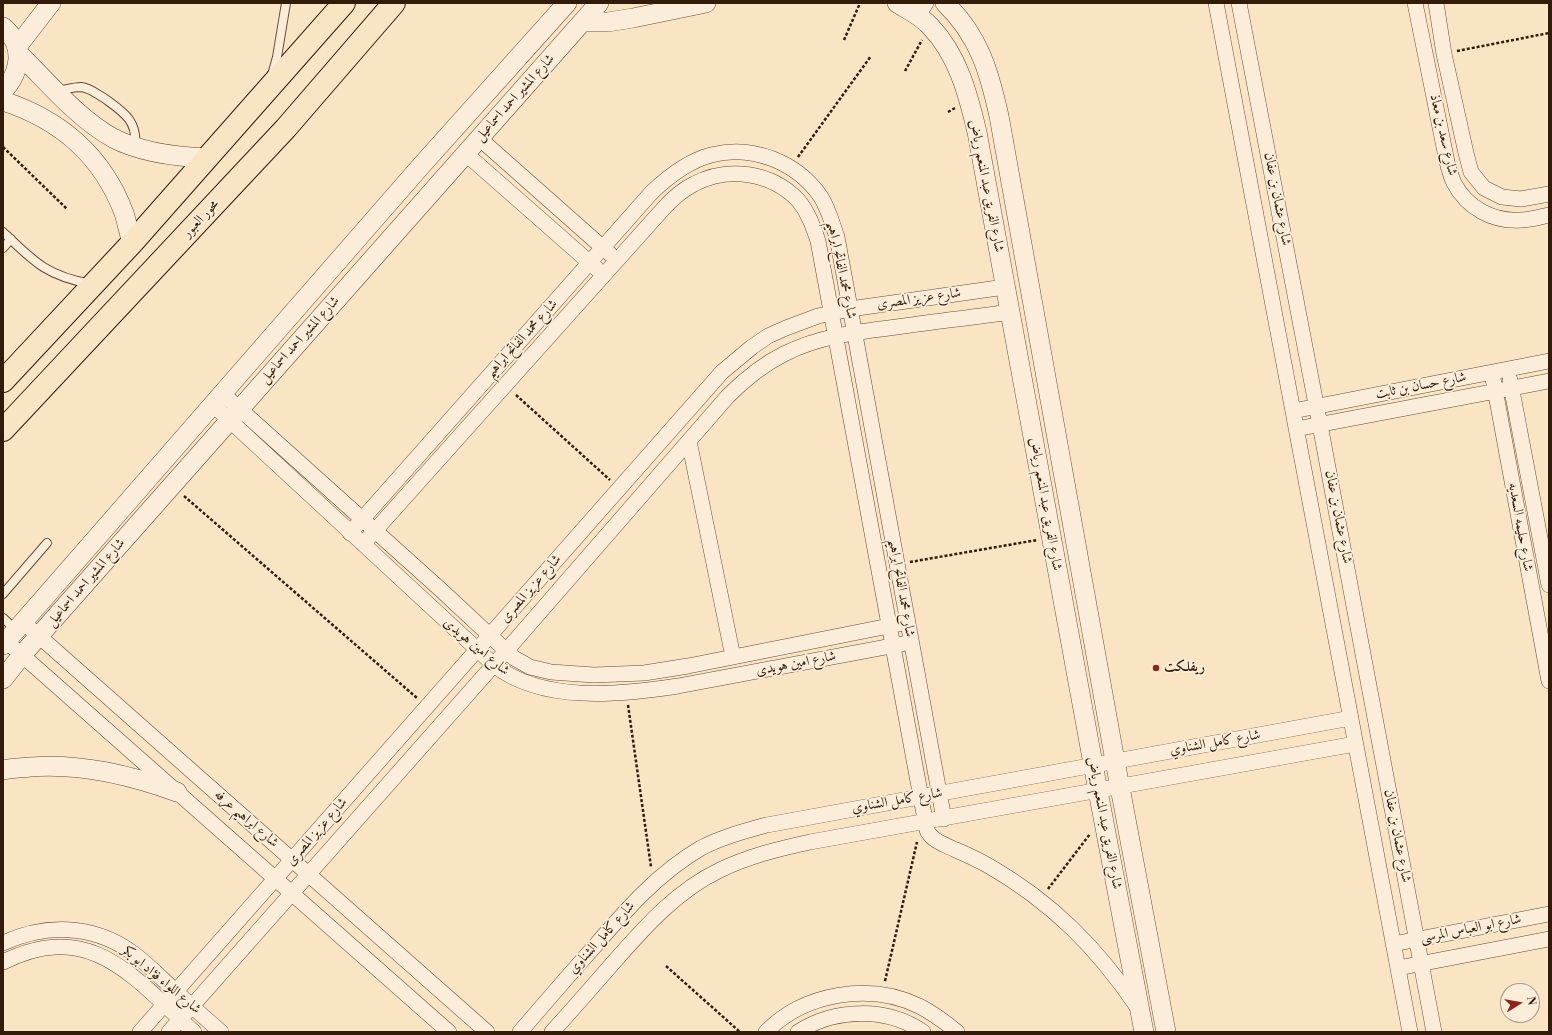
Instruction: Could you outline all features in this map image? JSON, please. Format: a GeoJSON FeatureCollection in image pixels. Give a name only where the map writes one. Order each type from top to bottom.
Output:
{"type":"FeatureCollection","features":[{"type":"Feature","properties":{"kind":"highway"},"geometry":{"type":"LineString","coordinates":[[3,381],[132,243],[344,3]]}},
{"type":"Feature","properties":{"kind":"highway","name":"محور العبور"},"geometry":{"type":"LineString","coordinates":[[3,430],[286,128],[394,3]]}},
{"type":"Feature","properties":{"kind":"street"},"geometry":{"type":"LineString","coordinates":[[17,50],[51,3]]}},
{"type":"Feature","properties":{"kind":"street","name":"شارع المشير احمد اسماعيل"},"geometry":{"type":"LineString","coordinates":[[10,631],[218,400],[415,173],[567,3]]}},
{"type":"Feature","properties":{"kind":"street","name":"شارع المشير احمد اسماعيل"},"geometry":{"type":"LineString","coordinates":[[3,679],[22,655],[234,414],[599,3]]}},
{"type":"Feature","properties":{"kind":"street"},"geometry":{"type":"LineString","coordinates":[[582,22],[608,22],[706,3]]}},
{"type":"Feature","properties":{"kind":"street","name":"شارع الفريق عبد المنعم رياض"},"geometry":{"type":"LineString","coordinates":[[897,3],[924,14],[947,46],[961,75],[977,132],[1093,765],[1144,1032]]}},
{"type":"Feature","properties":{"kind":"street","name":"شارع الفريق عبد المنعم رياض"},"geometry":{"type":"LineString","coordinates":[[945,3],[956,14],[977,44],[991,78],[1115,761],[1166,1032]]}},
{"type":"Feature","properties":{"kind":"street","name":"شارع عثمان بن عفان"},"geometry":{"type":"LineString","coordinates":[[1216,3],[1410,1032]]}},
{"type":"Feature","properties":{"kind":"street","name":"شارع عثمان بن عفان"},"geometry":{"type":"LineString","coordinates":[[1239,3],[1317,406],[1434,1032]]}},
{"type":"Feature","properties":{"kind":"street","name":"شارع سعد بن معاذ"},"geometry":{"type":"LineString","coordinates":[[1415,3],[1447,162],[1454,183],[1466,200],[1482,213],[1501,219],[1522,220],[1549,215]]}},
{"type":"Feature","properties":{"kind":"street","name":"شارع سعد بن معاذ"},"geometry":{"type":"LineString","coordinates":[[1436,3],[1444,54],[1471,172],[1484,188],[1502,197],[1522,199],[1549,194]]}},
{"type":"Feature","properties":{"kind":"street"},"geometry":{"type":"LineString","coordinates":[[3,27],[12,37],[17,50],[18,67],[13,80],[3,91]]}},
{"type":"Feature","properties":{"kind":"street"},"geometry":{"type":"LineString","coordinates":[[17,50],[76,111],[113,138],[135,147],[171,156],[208,158]]}},
{"type":"Feature","properties":{"kind":"street"},"geometry":{"type":"LineString","coordinates":[[3,101],[25,108],[52,122],[76,140],[96,162],[112,187],[124,214],[132,243]]}},
{"type":"Feature","properties":{"kind":"street"},"geometry":{"type":"LineString","coordinates":[[479,138],[617,260]]}},
{"type":"Feature","properties":{"kind":"street","name":"شارع محمد الفاتح ابراهيم"},"geometry":{"type":"LineString","coordinates":[[350,532],[652,192],[674,173],[688,164],[711,155],[736,152],[760,154],[776,160],[791,168],[807,181],[820,197],[829,213],[837,237],[944,819]]}},
{"type":"Feature","properties":{"kind":"street"},"geometry":{"type":"LineString","coordinates":[[465,153],[604,274]]}},
{"type":"Feature","properties":{"kind":"street","name":"شارع محمد الفاتح ابراهيم"},"geometry":{"type":"LineString","coordinates":[[363,544],[663,208],[677,195],[694,184],[715,176],[738,173],[760,177],[781,186],[798,200],[811,219],[818,241],[921,797],[923,823],[930,837],[973,857],[1007,877],[1040,900]]}},
{"type":"Feature","properties":{"kind":"street"},"geometry":{"type":"LineString","coordinates":[[524,205],[538,190]]}},
{"type":"Feature","properties":{"kind":"street","name":"شارع عزيز المصرى"},"geometry":{"type":"LineString","coordinates":[[140,1032],[722,372],[737,358],[768,336],[832,312],[1005,287]]}},
{"type":"Feature","properties":{"kind":"street","name":"شارع عزيز المصرى"},"geometry":{"type":"LineString","coordinates":[[169,1032],[740,385],[764,365],[784,353],[836,336],[854,332],[1010,312]]}},
{"type":"Feature","properties":{"kind":"street","name":"شارع حسان بن ثابت"},"geometry":{"type":"LineString","coordinates":[[1293,411],[1549,362]]}},
{"type":"Feature","properties":{"kind":"street","name":"شارع حليمه السعديه"},"geometry":{"type":"LineString","coordinates":[[1508,370],[1549,585]]}},
{"type":"Feature","properties":{"kind":"street","name":"شارع حليمه السعديه"},"geometry":{"type":"LineString","coordinates":[[1492,372],[1549,681]]}},
{"type":"Feature","properties":{"kind":"street","name":"شارع حسان بن ثابت"},"geometry":{"type":"LineString","coordinates":[[1296,430],[1549,381]]}},
{"type":"Feature","properties":{"kind":"street","name":"شارع امين هويدى"},"geometry":{"type":"LineString","coordinates":[[218,400],[362,519],[506,651],[522,663],[540,670],[594,675],[644,673],[908,622]]}},
{"type":"Feature","properties":{"kind":"street","name":"شارع امين هويدى"},"geometry":{"type":"LineString","coordinates":[[234,414],[350,532],[427,604],[504,673],[526,683],[560,691],[626,693],[678,686],[911,642]]}},
{"type":"Feature","properties":{"kind":"street"},"geometry":{"type":"LineString","coordinates":[[689,441],[733,657]]}},
{"type":"Feature","properties":{"kind":"street"},"geometry":{"type":"LineString","coordinates":[[405,471],[418,483]]}},
{"type":"Feature","properties":{"kind":"street"},"geometry":{"type":"LineString","coordinates":[[427,604],[441,590]]}},
{"type":"Feature","properties":{"kind":"street","name":"شارع ابراهيم عرفه"},"geometry":{"type":"LineString","coordinates":[[10,631],[39,636],[487,1032]]}},
{"type":"Feature","properties":{"kind":"street","name":"شارع ابراهيم عرفه"},"geometry":{"type":"LineString","coordinates":[[10,631],[22,655],[449,1032]]}},
{"type":"Feature","properties":{"kind":"street","name":"شارع كامل الشناوي"},"geometry":{"type":"LineString","coordinates":[[520,1032],[622,914],[653,883],[673,866],[702,848],[734,834],[767,825],[1351,718]]}},
{"type":"Feature","properties":{"kind":"street","name":"شارع كامل الشناوي"},"geometry":{"type":"LineString","coordinates":[[552,1032],[643,929],[666,907],[691,887],[718,871],[748,858],[778,849],[1355,744]]}},
{"type":"Feature","properties":{"kind":"street"},"geometry":{"type":"LineString","coordinates":[[3,770],[42,766],[77,767],[145,780],[177,792]]}},
{"type":"Feature","properties":{"kind":"street"},"geometry":{"type":"LineString","coordinates":[[1040,900],[1069,924],[1095,951],[1119,980],[1141,1011]]}},
{"type":"Feature","properties":{"kind":"street","name":"شارع ابو العباس المرسى"},"geometry":{"type":"LineString","coordinates":[[1394,944],[1549,914]]}},
{"type":"Feature","properties":{"kind":"street","name":"شارع اللواء فؤاد ابو بكر"},"geometry":{"type":"LineString","coordinates":[[3,943],[20,935],[42,930],[66,929],[89,932],[115,942],[131,951],[221,1032]]}},
{"type":"Feature","properties":{"kind":"street","name":"شارع ابو العباس المرسى"},"geometry":{"type":"LineString","coordinates":[[1398,968],[1549,939]]}},
{"type":"Feature","properties":{"kind":"street","name":"شارع اللواء فؤاد ابو بكر"},"geometry":{"type":"LineString","coordinates":[[3,962],[21,954],[42,948],[64,946],[86,950],[107,958],[125,970],[194,1032]]}},
{"type":"Feature","properties":{"kind":"street"},"geometry":{"type":"LineString","coordinates":[[766,1032],[772,1025],[789,1013],[808,1004],[828,997],[848,994],[872,994],[896,997],[918,1005],[939,1017],[957,1032]]}},
{"type":"Feature","properties":{"kind":"street"},"geometry":{"type":"LineString","coordinates":[[798,1032],[826,1019],[848,1014],[871,1014],[895,1018],[923,1032]]}},
{"type":"Feature","properties":{"kind":"lane"},"geometry":{"type":"LineString","coordinates":[[268,89],[277,57],[286,3]]}},
{"type":"Feature","properties":{"kind":"lane"},"geometry":{"type":"LineString","coordinates":[[57,91],[82,87],[90,89],[118,108],[131,121],[136,138],[135,147]]}},
{"type":"Feature","properties":{"kind":"lane"},"geometry":{"type":"LineString","coordinates":[[3,232],[32,260],[51,272],[72,280],[94,284]]}},
{"type":"Feature","properties":{"kind":"lane"},"geometry":{"type":"LineString","coordinates":[[3,248],[11,240]]}},
{"type":"Feature","properties":{"kind":"lane"},"geometry":{"type":"LineString","coordinates":[[3,594],[47,543]]}},
{"type":"Feature","properties":{"kind":"path"},"geometry":{"type":"LineString","coordinates":[[844,40],[860,3]]}},
{"type":"Feature","properties":{"kind":"path"},"geometry":{"type":"LineString","coordinates":[[905,71],[924,14]]}},
{"type":"Feature","properties":{"kind":"path"},"geometry":{"type":"LineString","coordinates":[[1444,54],[1549,33]]}},
{"type":"Feature","properties":{"kind":"path"},"geometry":{"type":"LineString","coordinates":[[791,168],[871,56]]}},
{"type":"Feature","properties":{"kind":"path"},"geometry":{"type":"LineString","coordinates":[[3,147],[67,208]]}},
{"type":"Feature","properties":{"kind":"path"},"geometry":{"type":"LineString","coordinates":[[505,385],[620,488]]}},
{"type":"Feature","properties":{"kind":"path"},"geometry":{"type":"LineString","coordinates":[[172,485],[427,707]]}},
{"type":"Feature","properties":{"kind":"path"},"geometry":{"type":"LineString","coordinates":[[897,564],[1051,538]]}},
{"type":"Feature","properties":{"kind":"path"},"geometry":{"type":"LineString","coordinates":[[626,693],[653,883]]}},
{"type":"Feature","properties":{"kind":"path"},"geometry":{"type":"LineString","coordinates":[[1040,900],[1103,818]]}},
{"type":"Feature","properties":{"kind":"path"},"geometry":{"type":"LineString","coordinates":[[882,995],[923,823]]}},
{"type":"Feature","properties":{"kind":"path"},"geometry":{"type":"LineString","coordinates":[[666,966],[740,1032]]}},
{"type":"Feature","properties":{"kind":"place","name":"ريفلكت"},"geometry":{"type":"Point","coordinates":[1156,668]}}]}
